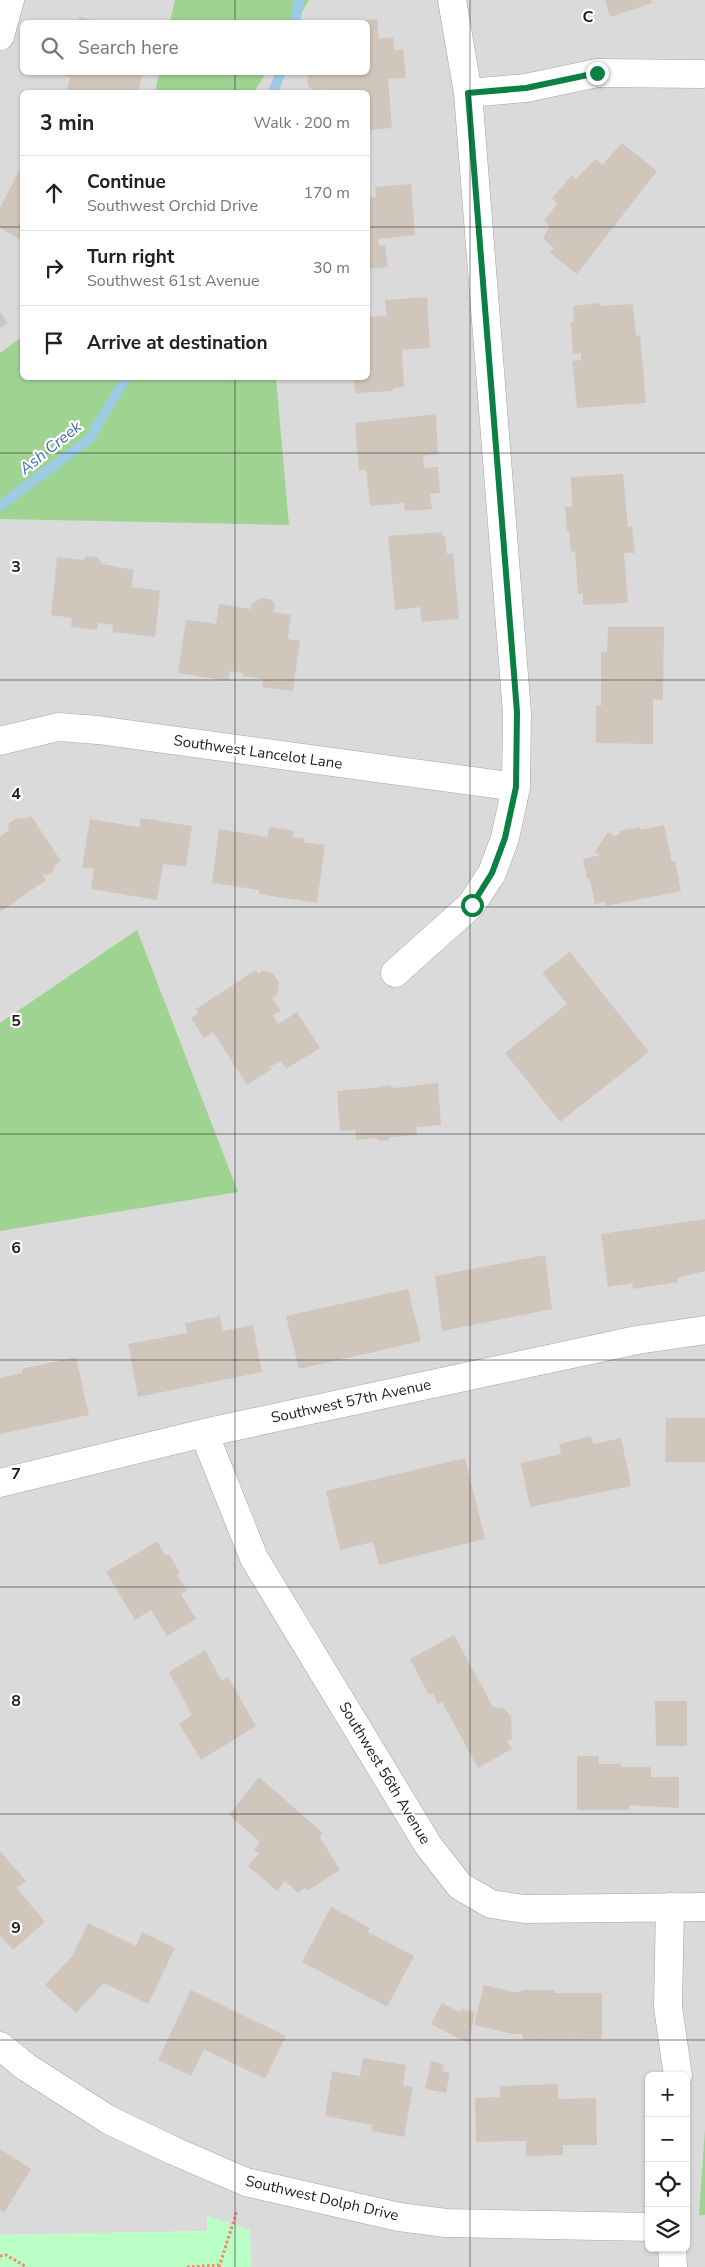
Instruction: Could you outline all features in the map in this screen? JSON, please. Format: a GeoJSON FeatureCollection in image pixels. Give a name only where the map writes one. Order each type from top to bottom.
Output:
{"type":"FeatureCollection","features":[{"type":"Feature","properties":{"kind":"street"},"geometry":{"type":"LineString","coordinates":[[0,36],[10,0]]}},
{"type":"Feature","properties":{"kind":"street"},"geometry":{"type":"LineString","coordinates":[[396,973],[472,905],[492,873],[505,838],[516,787],[517,712],[468,93],[452,0]]}},
{"type":"Feature","properties":{"kind":"street"},"geometry":{"type":"LineString","coordinates":[[468,93],[526,88],[597,73],[701,74]]}},
{"type":"Feature","properties":{"kind":"street","name":"Southwest Lancelot Lane"},"geometry":{"type":"LineString","coordinates":[[0,741],[58,727],[98,730],[516,787]]}},
{"type":"Feature","properties":{"kind":"street","name":"Southwest 57th Avenue"},"geometry":{"type":"LineString","coordinates":[[0,1483],[204,1433],[637,1340],[705,1330]]}},
{"type":"Feature","properties":{"kind":"street","name":"Southwest 56th Avenue"},"geometry":{"type":"LineString","coordinates":[[204,1433],[254,1558],[428,1845],[460,1886],[491,1904],[524,1909],[705,1907]]}},
{"type":"Feature","properties":{"kind":"street"},"geometry":{"type":"LineString","coordinates":[[670,1907],[668,2007],[677,2072]]}},
{"type":"Feature","properties":{"kind":"street","name":"Southwest Dolph Drive"},"geometry":{"type":"LineString","coordinates":[[0,2046],[26,2067],[109,2120],[174,2151],[253,2184],[399,2216],[446,2223],[645,2227]]}},
{"type":"Feature","properties":{"kind":"street"},"geometry":{"type":"LineString","coordinates":[[672,2252],[673,2267]]}},
{"type":"Feature","properties":{"kind":"path"},"geometry":{"type":"LineString","coordinates":[[188,2267],[219,2266],[235,2217]]}},
{"type":"Feature","properties":{"kind":"path"},"geometry":{"type":"LineString","coordinates":[[0,2256],[6,2255],[27,2267]]}},
{"type":"Feature","properties":{"kind":"shaded area"},"geometry":{"type":"Polygon","coordinates":[[[0,0],[705,0],[705,2267],[251,2267],[250,2230],[207,2216],[208,2231],[0,2235],[0,0]]]}},
{"type":"Feature","properties":{"kind":"green space"},"geometry":{"type":"Polygon","coordinates":[[[175,0],[309,0],[297,20],[170,20],[175,0]]]}},
{"type":"Feature","properties":{"kind":"green space"},"geometry":{"type":"Polygon","coordinates":[[[158,75],[265,75],[255,90],[155,90],[158,75]]]}},
{"type":"Feature","properties":{"kind":"green space"},"geometry":{"type":"Polygon","coordinates":[[[20,338],[20,380],[276,380],[289,525],[0,519],[0,353],[20,338]]]}},
{"type":"Feature","properties":{"kind":"green space"},"geometry":{"type":"Polygon","coordinates":[[[137,930],[238,1192],[0,1231],[0,1023],[137,930]]]}},
{"type":"Feature","properties":{"kind":"green space"},"geometry":{"type":"Polygon","coordinates":[[[705,2129],[705,2215],[699,2215],[705,2129]]]}},
{"type":"Feature","properties":{"kind":"green space"},"geometry":{"type":"Polygon","coordinates":[[[207,2216],[250,2230],[251,2267],[0,2267],[0,2235],[207,2231],[207,2216]]]}},
{"type":"Feature","properties":{"kind":"building"},"geometry":{"type":"Polygon","coordinates":[[[605,0],[651,0],[652,3],[610,17],[605,0]]]}},
{"type":"Feature","properties":{"kind":"building"},"geometry":{"type":"Polygon","coordinates":[[[79,17],[92,20],[78,20],[79,17]]]}},
{"type":"Feature","properties":{"kind":"building"},"geometry":{"type":"Polygon","coordinates":[[[377,19],[379,39],[393,37],[394,50],[403,49],[406,78],[388,79],[392,128],[370,130],[370,90],[313,90],[308,86],[307,78],[309,75],[370,75],[370,20],[365,20],[377,19]]]}},
{"type":"Feature","properties":{"kind":"building"},"geometry":{"type":"Polygon","coordinates":[[[142,75],[138,90],[67,90],[70,77],[65,76],[142,75]]]}},
{"type":"Feature","properties":{"kind":"building"},"geometry":{"type":"Polygon","coordinates":[[[622,143],[657,171],[577,274],[550,253],[554,248],[543,238],[550,226],[544,221],[557,204],[552,198],[572,175],[576,179],[596,159],[602,165],[622,143]]]}},
{"type":"Feature","properties":{"kind":"building"},"geometry":{"type":"Polygon","coordinates":[[[20,170],[20,240],[0,228],[0,207],[20,170]]]}},
{"type":"Feature","properties":{"kind":"building"},"geometry":{"type":"Polygon","coordinates":[[[411,184],[415,235],[378,239],[379,246],[385,245],[388,267],[370,269],[370,198],[376,197],[375,187],[411,184]]]}},
{"type":"Feature","properties":{"kind":"building"},"geometry":{"type":"Polygon","coordinates":[[[427,297],[430,348],[402,350],[404,387],[393,388],[393,391],[355,393],[354,380],[370,380],[370,317],[387,316],[385,300],[427,297]]]}},
{"type":"Feature","properties":{"kind":"building"},"geometry":{"type":"Polygon","coordinates":[[[600,303],[600,306],[633,304],[636,336],[640,335],[646,403],[577,408],[572,361],[581,360],[581,353],[573,354],[571,322],[574,322],[573,306],[600,303]]]}},
{"type":"Feature","properties":{"kind":"building"},"geometry":{"type":"Polygon","coordinates":[[[0,311],[8,323],[0,328],[0,311]]]}},
{"type":"Feature","properties":{"kind":"building"},"geometry":{"type":"Polygon","coordinates":[[[436,414],[438,454],[423,456],[424,468],[438,467],[440,493],[430,494],[432,509],[405,511],[404,503],[370,506],[366,470],[359,471],[355,423],[436,414]]]}},
{"type":"Feature","properties":{"kind":"building"},"geometry":{"type":"Polygon","coordinates":[[[623,474],[628,527],[632,527],[635,553],[624,553],[628,603],[583,605],[583,593],[578,594],[575,551],[571,552],[569,531],[567,531],[565,507],[572,507],[571,477],[623,474]]]}},
{"type":"Feature","properties":{"kind":"building"},"geometry":{"type":"Polygon","coordinates":[[[442,532],[442,536],[445,536],[447,554],[453,553],[459,619],[422,622],[420,607],[395,610],[388,536],[442,532]]]}},
{"type":"Feature","properties":{"kind":"building"},"geometry":{"type":"Polygon","coordinates":[[[87,556],[97,557],[103,564],[134,570],[131,587],[160,591],[155,637],[112,632],[113,625],[98,623],[97,630],[71,627],[72,618],[51,615],[57,557],[83,560],[87,556]]]}},
{"type":"Feature","properties":{"kind":"building"},"geometry":{"type":"Polygon","coordinates":[[[261,598],[271,599],[275,605],[274,612],[291,615],[288,639],[300,641],[293,691],[262,687],[263,679],[243,676],[243,673],[230,671],[228,681],[178,673],[186,620],[216,624],[219,604],[251,609],[252,604],[261,598]]]}},
{"type":"Feature","properties":{"kind":"building"},"geometry":{"type":"Polygon","coordinates":[[[608,627],[664,627],[663,700],[653,699],[653,744],[596,743],[596,705],[601,706],[601,652],[607,652],[608,627]]]}},
{"type":"Feature","properties":{"kind":"building"},"geometry":{"type":"Polygon","coordinates":[[[31,816],[61,861],[54,866],[53,872],[48,875],[42,874],[46,880],[0,912],[0,836],[8,831],[9,823],[17,818],[25,819],[31,816]]]}},
{"type":"Feature","properties":{"kind":"building"},"geometry":{"type":"Polygon","coordinates":[[[141,818],[192,826],[186,867],[163,864],[157,900],[91,889],[94,869],[82,867],[90,819],[139,827],[141,818]]]}},
{"type":"Feature","properties":{"kind":"building"},"geometry":{"type":"Polygon","coordinates":[[[664,825],[672,862],[675,861],[681,891],[606,906],[605,902],[595,904],[590,879],[587,879],[583,859],[600,855],[595,852],[608,832],[615,836],[620,833],[619,831],[640,827],[640,830],[664,825]]]}},
{"type":"Feature","properties":{"kind":"building"},"geometry":{"type":"Polygon","coordinates":[[[269,827],[294,831],[293,837],[305,838],[304,842],[325,845],[317,903],[259,894],[259,890],[212,883],[219,829],[268,837],[269,827]]]}},
{"type":"Feature","properties":{"kind":"building"},"geometry":{"type":"Polygon","coordinates":[[[570,952],[649,1052],[560,1122],[505,1053],[567,1004],[542,973],[570,952]]]}},
{"type":"Feature","properties":{"kind":"building"},"geometry":{"type":"Polygon","coordinates":[[[256,970],[258,974],[262,971],[273,973],[279,983],[277,995],[272,998],[281,1011],[273,1015],[278,1024],[297,1012],[320,1048],[286,1069],[280,1061],[270,1067],[272,1069],[247,1085],[213,1032],[204,1038],[191,1018],[198,1013],[196,1009],[256,970]]]}},
{"type":"Feature","properties":{"kind":"building"},"geometry":{"type":"Polygon","coordinates":[[[438,1083],[441,1125],[416,1127],[417,1135],[391,1137],[389,1140],[381,1141],[376,1138],[356,1140],[355,1130],[340,1131],[337,1091],[389,1085],[393,1088],[438,1083]]]}},
{"type":"Feature","properties":{"kind":"building"},"geometry":{"type":"Polygon","coordinates":[[[705,1219],[705,1271],[677,1278],[678,1282],[633,1289],[632,1283],[608,1287],[601,1234],[705,1219]]]}},
{"type":"Feature","properties":{"kind":"building"},"geometry":{"type":"Polygon","coordinates":[[[545,1255],[552,1309],[442,1331],[435,1276],[545,1255]]]}},
{"type":"Feature","properties":{"kind":"building"},"geometry":{"type":"Polygon","coordinates":[[[408,1289],[421,1341],[299,1369],[286,1316],[408,1289]]]}},
{"type":"Feature","properties":{"kind":"building"},"geometry":{"type":"Polygon","coordinates":[[[220,1316],[223,1331],[253,1325],[262,1372],[138,1397],[128,1344],[187,1333],[185,1323],[220,1316]]]}},
{"type":"Feature","properties":{"kind":"building"},"geometry":{"type":"Polygon","coordinates":[[[76,1357],[89,1415],[0,1434],[0,1378],[22,1373],[22,1369],[76,1357]]]}},
{"type":"Feature","properties":{"kind":"building"},"geometry":{"type":"Polygon","coordinates":[[[666,1418],[705,1418],[705,1462],[665,1462],[666,1418]]]}},
{"type":"Feature","properties":{"kind":"building"},"geometry":{"type":"Polygon","coordinates":[[[591,1436],[593,1444],[621,1438],[631,1486],[530,1507],[521,1463],[561,1454],[559,1444],[591,1436]]]}},
{"type":"Feature","properties":{"kind":"building"},"geometry":{"type":"Polygon","coordinates":[[[465,1458],[485,1539],[379,1565],[373,1542],[340,1550],[326,1491],[465,1458]]]}},
{"type":"Feature","properties":{"kind":"building"},"geometry":{"type":"Polygon","coordinates":[[[157,1541],[166,1556],[169,1554],[180,1573],[177,1575],[187,1591],[181,1594],[196,1619],[167,1636],[151,1610],[135,1620],[106,1572],[157,1541]]]}},
{"type":"Feature","properties":{"kind":"building"},"geometry":{"type":"Polygon","coordinates":[[[454,1635],[493,1707],[503,1708],[511,1716],[512,1739],[507,1741],[512,1749],[478,1768],[442,1702],[438,1704],[433,1693],[429,1695],[410,1659],[454,1635]]]}},
{"type":"Feature","properties":{"kind":"building"},"geometry":{"type":"Polygon","coordinates":[[[205,1650],[222,1681],[228,1677],[256,1726],[201,1760],[179,1724],[192,1715],[169,1672],[205,1650]]]}},
{"type":"Feature","properties":{"kind":"building"},"geometry":{"type":"Polygon","coordinates":[[[655,1701],[687,1701],[687,1746],[656,1746],[655,1701]]]}},
{"type":"Feature","properties":{"kind":"building"},"geometry":{"type":"Polygon","coordinates":[[[577,1756],[599,1756],[599,1764],[621,1764],[621,1767],[651,1767],[651,1777],[679,1777],[679,1808],[629,1805],[629,1810],[577,1810],[577,1756]]]}},
{"type":"Feature","properties":{"kind":"building"},"geometry":{"type":"Polygon","coordinates":[[[259,1777],[323,1833],[320,1837],[340,1870],[307,1891],[305,1888],[298,1893],[285,1881],[277,1891],[248,1866],[259,1853],[254,1850],[260,1842],[229,1815],[259,1777]]]}},
{"type":"Feature","properties":{"kind":"building"},"geometry":{"type":"Polygon","coordinates":[[[0,1851],[26,1881],[17,1888],[45,1922],[13,1950],[0,1935],[0,1851]]]}},
{"type":"Feature","properties":{"kind":"building"},"geometry":{"type":"Polygon","coordinates":[[[331,1907],[370,1928],[368,1932],[414,1956],[387,2007],[302,1962],[331,1907]]]}},
{"type":"Feature","properties":{"kind":"building"},"geometry":{"type":"Polygon","coordinates":[[[88,1923],[136,1946],[142,1932],[175,1948],[148,2004],[104,1983],[76,2013],[45,1985],[73,1955],[88,1923]]]}},
{"type":"Feature","properties":{"kind":"building"},"geometry":{"type":"Polygon","coordinates":[[[484,1985],[513,1992],[521,1992],[521,1990],[554,1990],[555,1993],[602,1993],[602,2039],[523,2040],[522,2034],[513,2034],[474,2025],[484,1985]]]}},
{"type":"Feature","properties":{"kind":"building"},"geometry":{"type":"Polygon","coordinates":[[[191,1990],[286,2036],[265,2079],[204,2049],[191,2076],[158,2060],[191,1990]]]}},
{"type":"Feature","properties":{"kind":"building"},"geometry":{"type":"Polygon","coordinates":[[[442,2003],[460,2012],[461,2009],[475,2012],[469,2042],[459,2039],[431,2024],[442,2003]]]}},
{"type":"Feature","properties":{"kind":"building"},"geometry":{"type":"Polygon","coordinates":[[[363,2058],[406,2065],[403,2085],[413,2087],[404,2137],[372,2131],[373,2125],[325,2116],[332,2071],[360,2076],[363,2058]]]}},
{"type":"Feature","properties":{"kind":"building"},"geometry":{"type":"Polygon","coordinates":[[[431,2061],[444,2064],[442,2071],[450,2073],[446,2093],[425,2089],[431,2061]]]}},
{"type":"Feature","properties":{"kind":"building"},"geometry":{"type":"Polygon","coordinates":[[[558,2084],[558,2099],[596,2098],[597,2145],[563,2145],[563,2155],[526,2156],[526,2141],[476,2142],[475,2098],[500,2097],[500,2086],[558,2084]]]}},
{"type":"Feature","properties":{"kind":"building"},"geometry":{"type":"Polygon","coordinates":[[[0,2149],[31,2169],[4,2213],[0,2210],[0,2149]]]}},
{"type":"Feature","properties":{"kind":"waterway","name":"Ash Creek"},"geometry":{"type":"LineString","coordinates":[[295,20],[299,0]]}},
{"type":"Feature","properties":{"kind":"waterway","name":"Ash Creek"},"geometry":{"type":"LineString","coordinates":[[274,90],[280,75]]}},
{"type":"Feature","properties":{"kind":"waterway","name":"Ash Creek"},"geometry":{"type":"LineString","coordinates":[[0,506],[89,439],[125,380]]}},
{"type":"Feature","properties":{"kind":"route"},"geometry":{"type":"LineString","coordinates":[[472,905],[492,873],[505,838],[516,787],[517,712],[468,93],[526,88],[597,73]]}}]}
